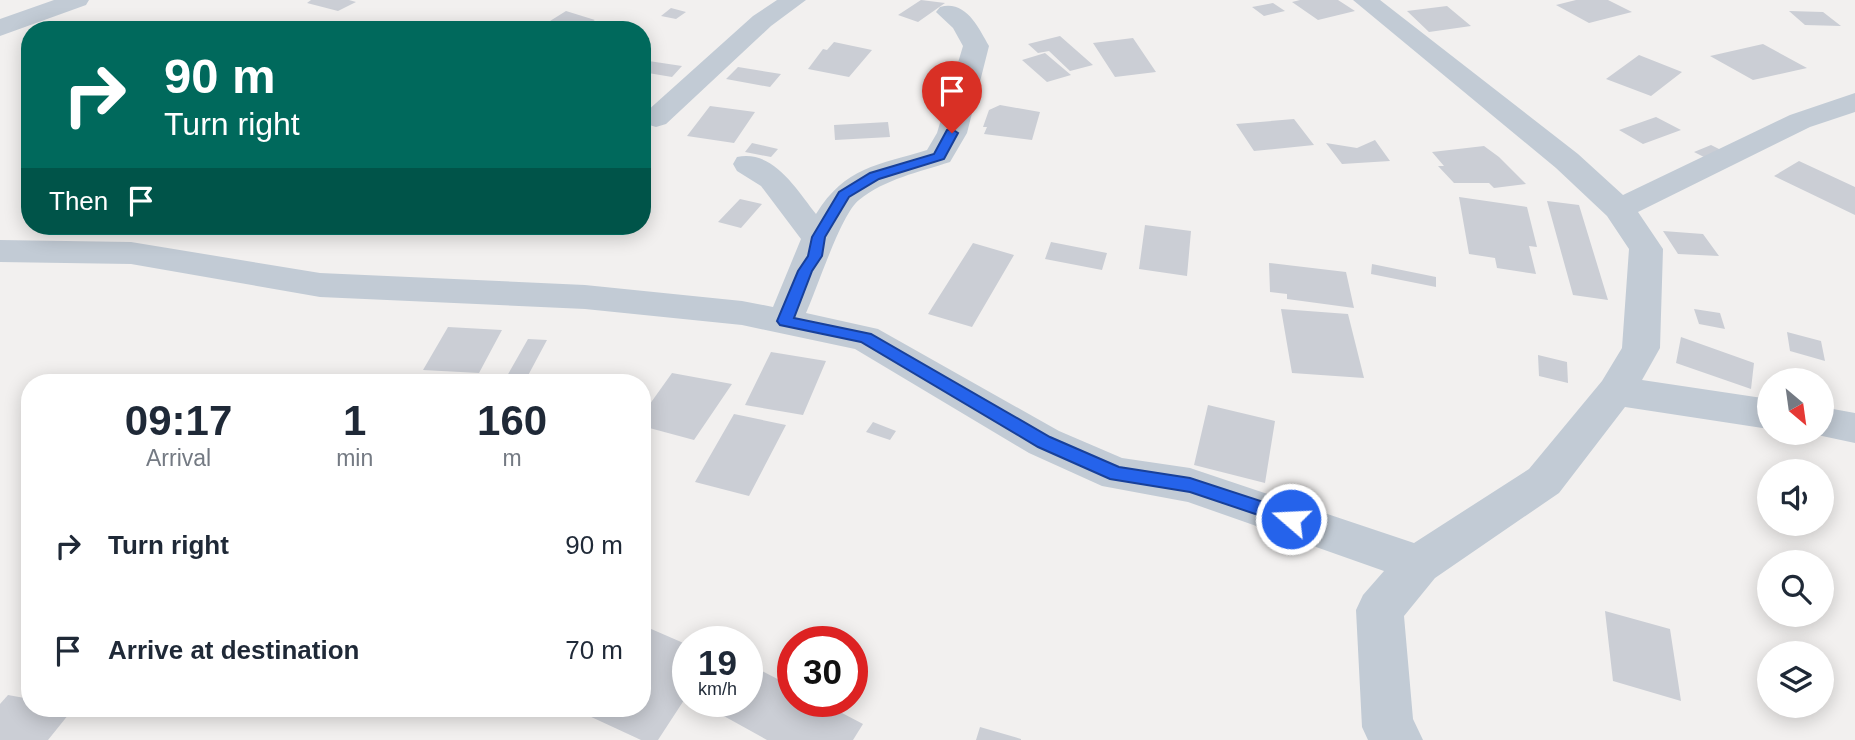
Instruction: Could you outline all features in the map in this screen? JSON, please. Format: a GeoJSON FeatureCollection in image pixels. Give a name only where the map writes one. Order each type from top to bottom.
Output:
{"type":"FeatureCollection","features":[{"type":"Feature","properties":{"kind":"street"},"geometry":{"type":"LineString","coordinates":[[0,28],[77,0]]}},
{"type":"Feature","properties":{"kind":"street"},"geometry":{"type":"LineString","coordinates":[[656,118],[762,21],[794,0]]}},
{"type":"Feature","properties":{"kind":"street"},"geometry":{"type":"LineString","coordinates":[[1365,0],[1567,161],[1619,209],[1646,250],[1641,348],[1616,391],[1544,481],[1419,564],[1380,610],[1388,727],[1397,740]]}},
{"type":"Feature","properties":{"kind":"street"},"geometry":{"type":"LineString","coordinates":[[785,321],[805,271],[815,256],[818,237],[844,195],[875,176],[939,156],[952,133],[976,46],[964,24],[949,12]]}},
{"type":"Feature","properties":{"kind":"street"},"geometry":{"type":"LineString","coordinates":[[1619,209],[1800,121],[1855,102]]}},
{"type":"Feature","properties":{"kind":"street"},"geometry":{"type":"LineString","coordinates":[[748,164],[772,179],[818,237]]}},
{"type":"Feature","properties":{"kind":"street"},"geometry":{"type":"LineString","coordinates":[[0,251],[131,253],[320,285],[585,297],[742,313],[865,338],[1044,442],[1116,474],[1190,485],[1419,564]]}},
{"type":"Feature","properties":{"kind":"street"},"geometry":{"type":"LineString","coordinates":[[1616,391],[1757,412]]}},
{"type":"Feature","properties":{"kind":"street"},"geometry":{"type":"LineString","coordinates":[[1834,424],[1855,428]]}},
{"type":"Feature","properties":{"kind":"building"},"geometry":{"type":"Polygon","coordinates":[[[311,0],[356,2],[338,11],[307,3],[311,0]]]}},
{"type":"Feature","properties":{"kind":"building"},"geometry":{"type":"Polygon","coordinates":[[[921,0],[945,3],[918,22],[898,15],[921,0]]]}},
{"type":"Feature","properties":{"kind":"building"},"geometry":{"type":"Polygon","coordinates":[[[1338,0],[1355,11],[1318,20],[1292,2],[1338,0]]]}},
{"type":"Feature","properties":{"kind":"building"},"geometry":{"type":"Polygon","coordinates":[[[1576,0],[1608,0],[1632,12],[1589,23],[1556,5],[1576,0]]]}},
{"type":"Feature","properties":{"kind":"building"},"geometry":{"type":"Polygon","coordinates":[[[1273,3],[1285,11],[1264,16],[1252,7],[1273,3]]]}},
{"type":"Feature","properties":{"kind":"building"},"geometry":{"type":"Polygon","coordinates":[[[1447,6],[1471,26],[1429,32],[1407,11],[1447,6]]]}},
{"type":"Feature","properties":{"kind":"building"},"geometry":{"type":"Polygon","coordinates":[[[671,8],[686,12],[676,19],[661,16],[671,8]]]}},
{"type":"Feature","properties":{"kind":"building"},"geometry":{"type":"Polygon","coordinates":[[[566,11],[595,20],[593,21],[550,21],[566,11]]]}},
{"type":"Feature","properties":{"kind":"building"},"geometry":{"type":"Polygon","coordinates":[[[1789,11],[1823,12],[1841,26],[1805,25],[1789,11]]]}},
{"type":"Feature","properties":{"kind":"building"},"geometry":{"type":"Polygon","coordinates":[[[1060,36],[1093,65],[1070,71],[1049,51],[1038,53],[1028,44],[1060,36]]]}},
{"type":"Feature","properties":{"kind":"building"},"geometry":{"type":"Polygon","coordinates":[[[1133,38],[1156,72],[1115,77],[1093,43],[1133,38]]]}},
{"type":"Feature","properties":{"kind":"building"},"geometry":{"type":"Polygon","coordinates":[[[834,42],[872,50],[849,77],[808,69],[823,49],[827,50],[834,42]]]}},
{"type":"Feature","properties":{"kind":"building"},"geometry":{"type":"Polygon","coordinates":[[[1763,44],[1807,68],[1753,80],[1710,56],[1763,44]]]}},
{"type":"Feature","properties":{"kind":"building"},"geometry":{"type":"Polygon","coordinates":[[[1045,53],[1071,75],[1047,82],[1022,60],[1045,53]]]}},
{"type":"Feature","properties":{"kind":"building"},"geometry":{"type":"Polygon","coordinates":[[[1639,55],[1682,72],[1651,96],[1606,79],[1639,55]]]}},
{"type":"Feature","properties":{"kind":"building"},"geometry":{"type":"Polygon","coordinates":[[[651,61],[682,66],[672,77],[651,74],[651,61]]]}},
{"type":"Feature","properties":{"kind":"building"},"geometry":{"type":"Polygon","coordinates":[[[738,67],[781,74],[770,87],[726,79],[738,67]]]}},
{"type":"Feature","properties":{"kind":"building"},"geometry":{"type":"Polygon","coordinates":[[[1000,105],[1040,112],[1032,140],[984,134],[987,127],[983,127],[989,110],[1000,105]]]}},
{"type":"Feature","properties":{"kind":"building"},"geometry":{"type":"Polygon","coordinates":[[[710,106],[755,112],[734,143],[687,136],[710,106]]]}},
{"type":"Feature","properties":{"kind":"building"},"geometry":{"type":"Polygon","coordinates":[[[1656,117],[1681,130],[1643,144],[1619,130],[1656,117]]]}},
{"type":"Feature","properties":{"kind":"building"},"geometry":{"type":"Polygon","coordinates":[[[1294,119],[1314,145],[1254,151],[1236,124],[1294,119]]]}},
{"type":"Feature","properties":{"kind":"building"},"geometry":{"type":"Polygon","coordinates":[[[888,122],[890,137],[835,140],[834,125],[888,122]]]}},
{"type":"Feature","properties":{"kind":"building"},"geometry":{"type":"Polygon","coordinates":[[[1375,140],[1390,161],[1342,164],[1326,143],[1357,148],[1375,140]]]}},
{"type":"Feature","properties":{"kind":"building"},"geometry":{"type":"Polygon","coordinates":[[[752,143],[778,149],[771,157],[745,152],[752,143]]]}},
{"type":"Feature","properties":{"kind":"building"},"geometry":{"type":"Polygon","coordinates":[[[1711,145],[1727,153],[1710,160],[1694,152],[1711,145]]]}},
{"type":"Feature","properties":{"kind":"building"},"geometry":{"type":"Polygon","coordinates":[[[1484,146],[1526,184],[1494,188],[1489,183],[1454,183],[1438,166],[1444,166],[1432,152],[1484,146]]]}},
{"type":"Feature","properties":{"kind":"building"},"geometry":{"type":"Polygon","coordinates":[[[1799,161],[1855,187],[1855,215],[1774,176],[1799,161]]]}},
{"type":"Feature","properties":{"kind":"building"},"geometry":{"type":"Polygon","coordinates":[[[1459,197],[1527,207],[1537,247],[1529,246],[1536,274],[1497,268],[1495,258],[1469,254],[1459,197]]]}},
{"type":"Feature","properties":{"kind":"building"},"geometry":{"type":"Polygon","coordinates":[[[740,199],[762,204],[741,228],[718,222],[740,199]]]}},
{"type":"Feature","properties":{"kind":"building"},"geometry":{"type":"Polygon","coordinates":[[[1547,201],[1579,205],[1608,300],[1573,295],[1547,201]]]}},
{"type":"Feature","properties":{"kind":"building"},"geometry":{"type":"Polygon","coordinates":[[[1145,225],[1191,231],[1187,276],[1139,269],[1145,225]]]}},
{"type":"Feature","properties":{"kind":"building"},"geometry":{"type":"Polygon","coordinates":[[[1663,231],[1703,234],[1719,256],[1678,254],[1663,231]]]}},
{"type":"Feature","properties":{"kind":"building"},"geometry":{"type":"Polygon","coordinates":[[[1051,242],[1107,253],[1102,270],[1045,259],[1051,242]]]}},
{"type":"Feature","properties":{"kind":"building"},"geometry":{"type":"Polygon","coordinates":[[[973,243],[1014,255],[972,327],[928,314],[973,243]]]}},
{"type":"Feature","properties":{"kind":"building"},"geometry":{"type":"Polygon","coordinates":[[[1269,263],[1346,272],[1354,308],[1287,299],[1287,294],[1270,292],[1269,263]]]}},
{"type":"Feature","properties":{"kind":"building"},"geometry":{"type":"Polygon","coordinates":[[[1372,264],[1436,277],[1436,287],[1371,274],[1372,264]]]}},
{"type":"Feature","properties":{"kind":"building"},"geometry":{"type":"Polygon","coordinates":[[[1281,309],[1348,314],[1364,378],[1292,373],[1281,309]]]}},
{"type":"Feature","properties":{"kind":"building"},"geometry":{"type":"Polygon","coordinates":[[[1694,309],[1720,313],[1725,329],[1699,324],[1694,309]]]}},
{"type":"Feature","properties":{"kind":"building"},"geometry":{"type":"Polygon","coordinates":[[[448,327],[502,330],[479,373],[423,370],[448,327]]]}},
{"type":"Feature","properties":{"kind":"building"},"geometry":{"type":"Polygon","coordinates":[[[1787,332],[1821,341],[1825,361],[1790,351],[1787,332]]]}},
{"type":"Feature","properties":{"kind":"building"},"geometry":{"type":"Polygon","coordinates":[[[1681,337],[1754,363],[1751,389],[1676,363],[1681,337]]]}},
{"type":"Feature","properties":{"kind":"building"},"geometry":{"type":"Polygon","coordinates":[[[528,339],[547,340],[529,374],[508,374],[528,339]]]}},
{"type":"Feature","properties":{"kind":"building"},"geometry":{"type":"Polygon","coordinates":[[[771,352],[826,361],[803,415],[745,405],[771,352]]]}},
{"type":"Feature","properties":{"kind":"building"},"geometry":{"type":"Polygon","coordinates":[[[1538,355],[1567,362],[1568,383],[1539,376],[1538,355]]]}},
{"type":"Feature","properties":{"kind":"building"},"geometry":{"type":"Polygon","coordinates":[[[672,373],[732,384],[694,440],[651,428],[651,402],[672,373]]]}},
{"type":"Feature","properties":{"kind":"building"},"geometry":{"type":"Polygon","coordinates":[[[1208,405],[1275,421],[1265,483],[1194,465],[1208,405]]]}},
{"type":"Feature","properties":{"kind":"building"},"geometry":{"type":"Polygon","coordinates":[[[734,414],[786,425],[749,496],[695,482],[734,414]]]}},
{"type":"Feature","properties":{"kind":"building"},"geometry":{"type":"Polygon","coordinates":[[[873,422],[896,431],[890,440],[866,432],[873,422]]]}},
{"type":"Feature","properties":{"kind":"building"},"geometry":{"type":"Polygon","coordinates":[[[1605,611],[1670,629],[1681,701],[1613,681],[1605,611]]]}},
{"type":"Feature","properties":{"kind":"building"},"geometry":{"type":"Polygon","coordinates":[[[651,629],[672,638],[673,717],[658,740],[641,740],[591,717],[651,717],[651,629]]]}},
{"type":"Feature","properties":{"kind":"building"},"geometry":{"type":"Polygon","coordinates":[[[763,672],[777,679],[777,717],[850,717],[863,724],[853,740],[767,740],[726,717],[763,717],[763,672]]]}},
{"type":"Feature","properties":{"kind":"building"},"geometry":{"type":"Polygon","coordinates":[[[8,695],[21,697],[21,717],[67,717],[48,740],[0,740],[0,704],[8,695]]]}},
{"type":"Feature","properties":{"kind":"building"},"geometry":{"type":"Polygon","coordinates":[[[980,727],[1021,739],[1021,740],[976,740],[980,727]]]}},
{"type":"Feature","properties":{"kind":"route"},"geometry":{"type":"LineString","coordinates":[[952,133],[939,156],[875,176],[844,195],[818,237],[815,256],[805,271],[785,321],[865,338],[1044,442],[1116,474],[1190,485],[1291,519]]}}]}
